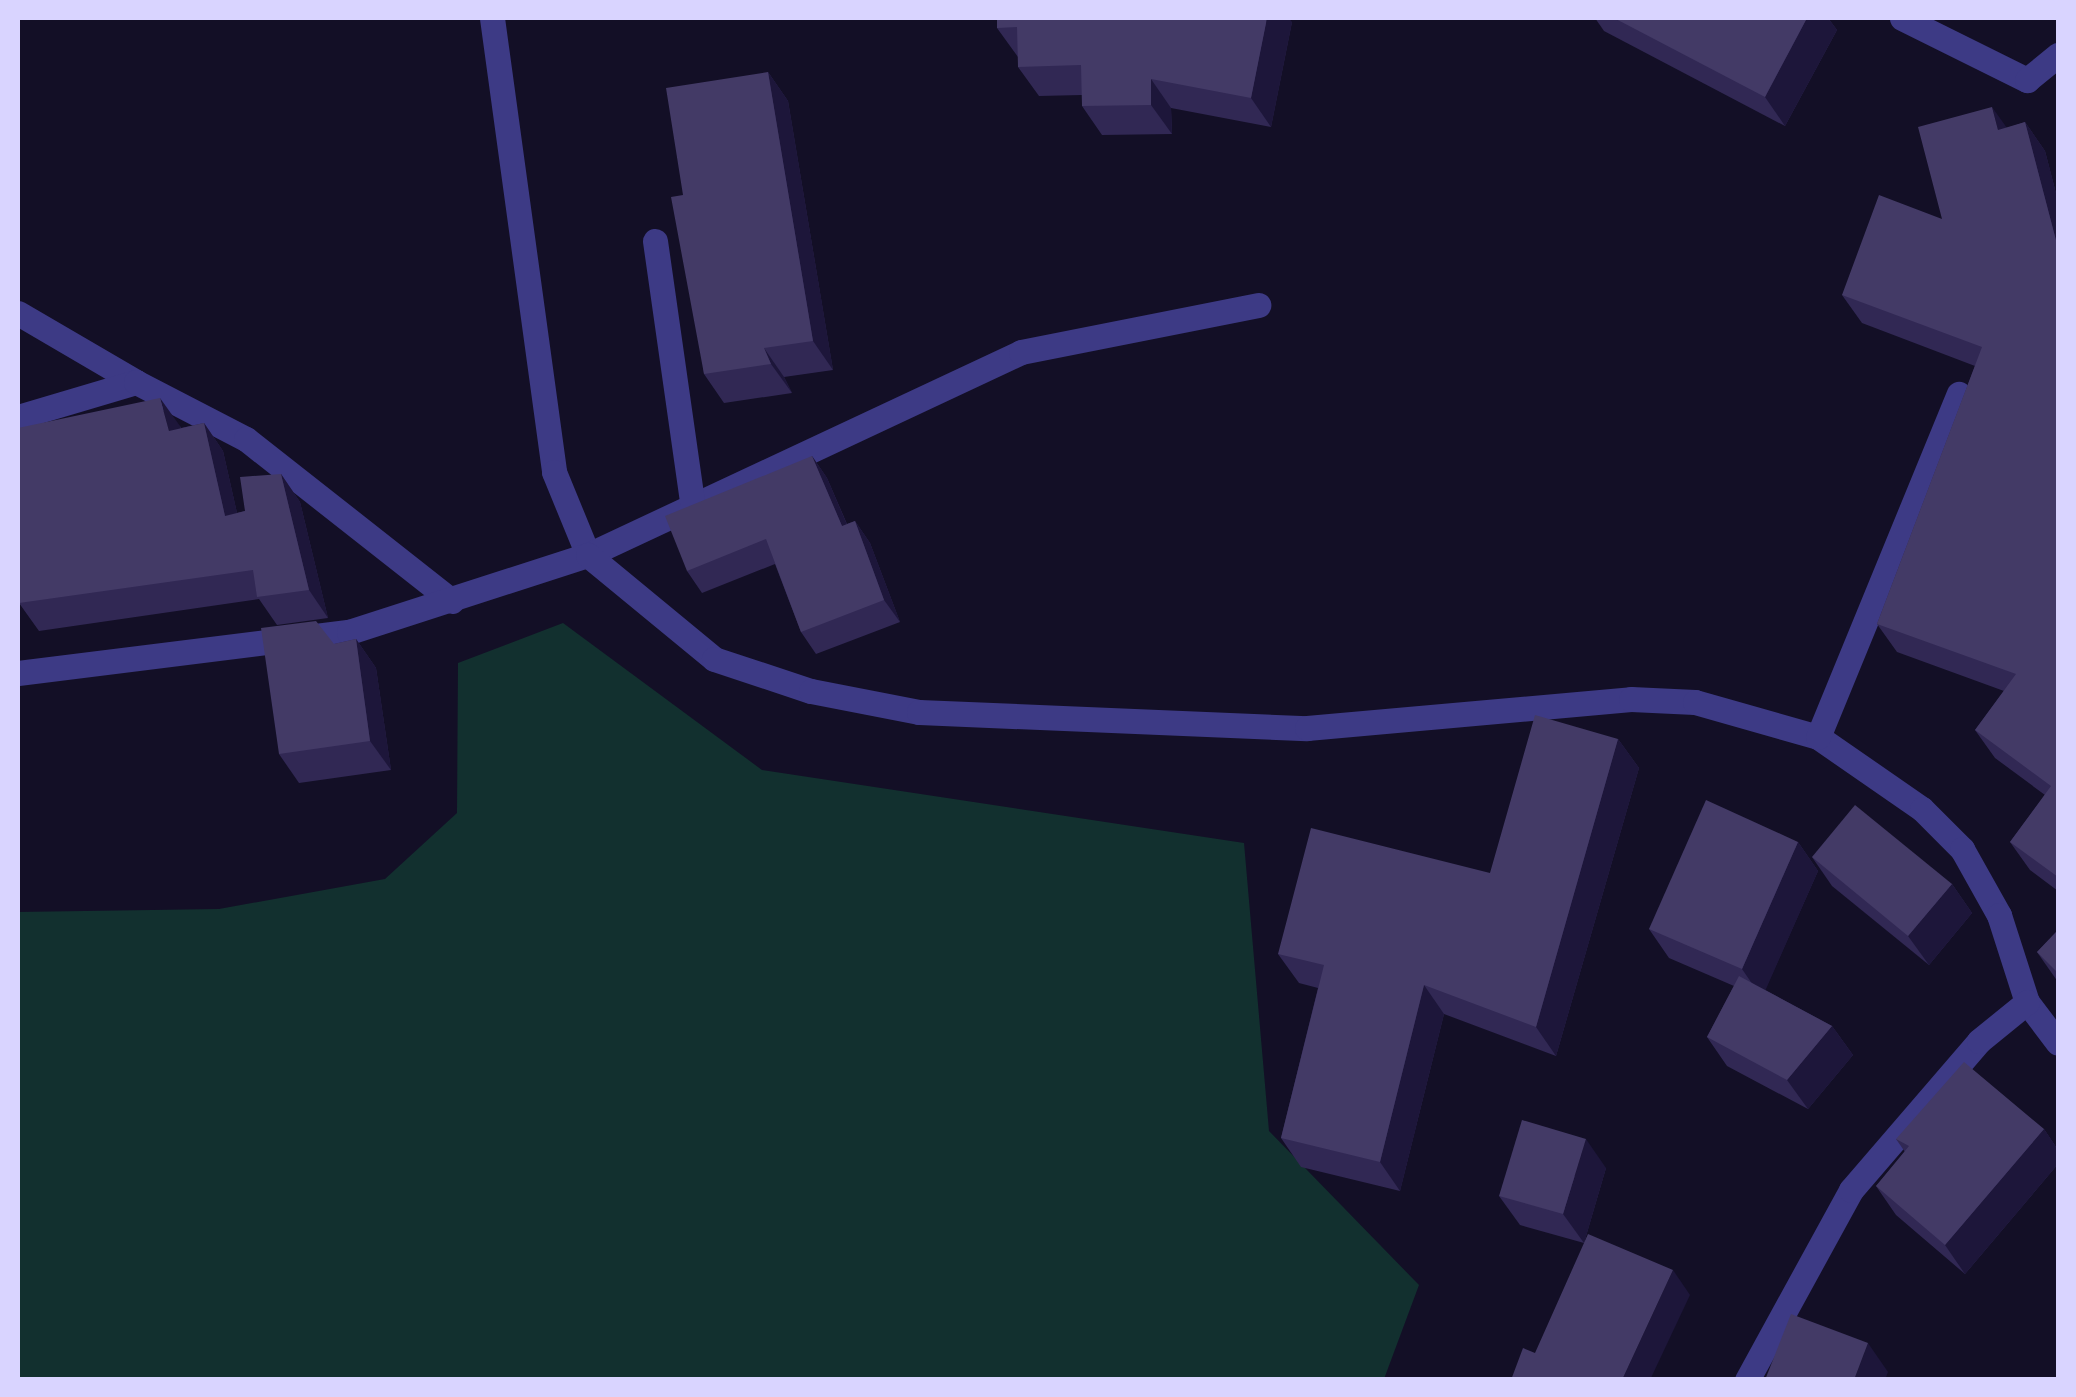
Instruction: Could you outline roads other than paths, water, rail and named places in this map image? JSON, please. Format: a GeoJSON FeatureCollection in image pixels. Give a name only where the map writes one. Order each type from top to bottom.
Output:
{"type":"FeatureCollection","features":[{"type":"Feature","properties":{"kind":"street"},"geometry":{"type":"LineString","coordinates":[[492,18],[554,472],[588,554],[714,659],[811,691],[919,712],[1307,728],[1631,699],[1768,716],[1818,737],[1881,776],[1962,849],[1999,915],[2026,1002],[2058,1043]]}},
{"type":"Feature","properties":{"kind":"street"},"geometry":{"type":"LineString","coordinates":[[1902,18],[2026,80],[2058,54]]}},
{"type":"Feature","properties":{"kind":"street"},"geometry":{"type":"LineString","coordinates":[[655,241],[692,502]]}},
{"type":"Feature","properties":{"kind":"street"},"geometry":{"type":"LineString","coordinates":[[18,672],[332,634],[452,601],[588,554],[692,502],[1022,352],[1258,305]]}},
{"type":"Feature","properties":{"kind":"street"},"geometry":{"type":"LineString","coordinates":[[18,313],[136,382],[246,439],[452,601]]}},
{"type":"Feature","properties":{"kind":"street"},"geometry":{"type":"LineString","coordinates":[[18,417],[136,382]]}},
{"type":"Feature","properties":{"kind":"street"},"geometry":{"type":"LineString","coordinates":[[1818,737],[1960,394]]}},
{"type":"Feature","properties":{"kind":"street"},"geometry":{"type":"LineString","coordinates":[[1747,1380],[1851,1190],[1979,1041],[2026,1002]]}}]}
